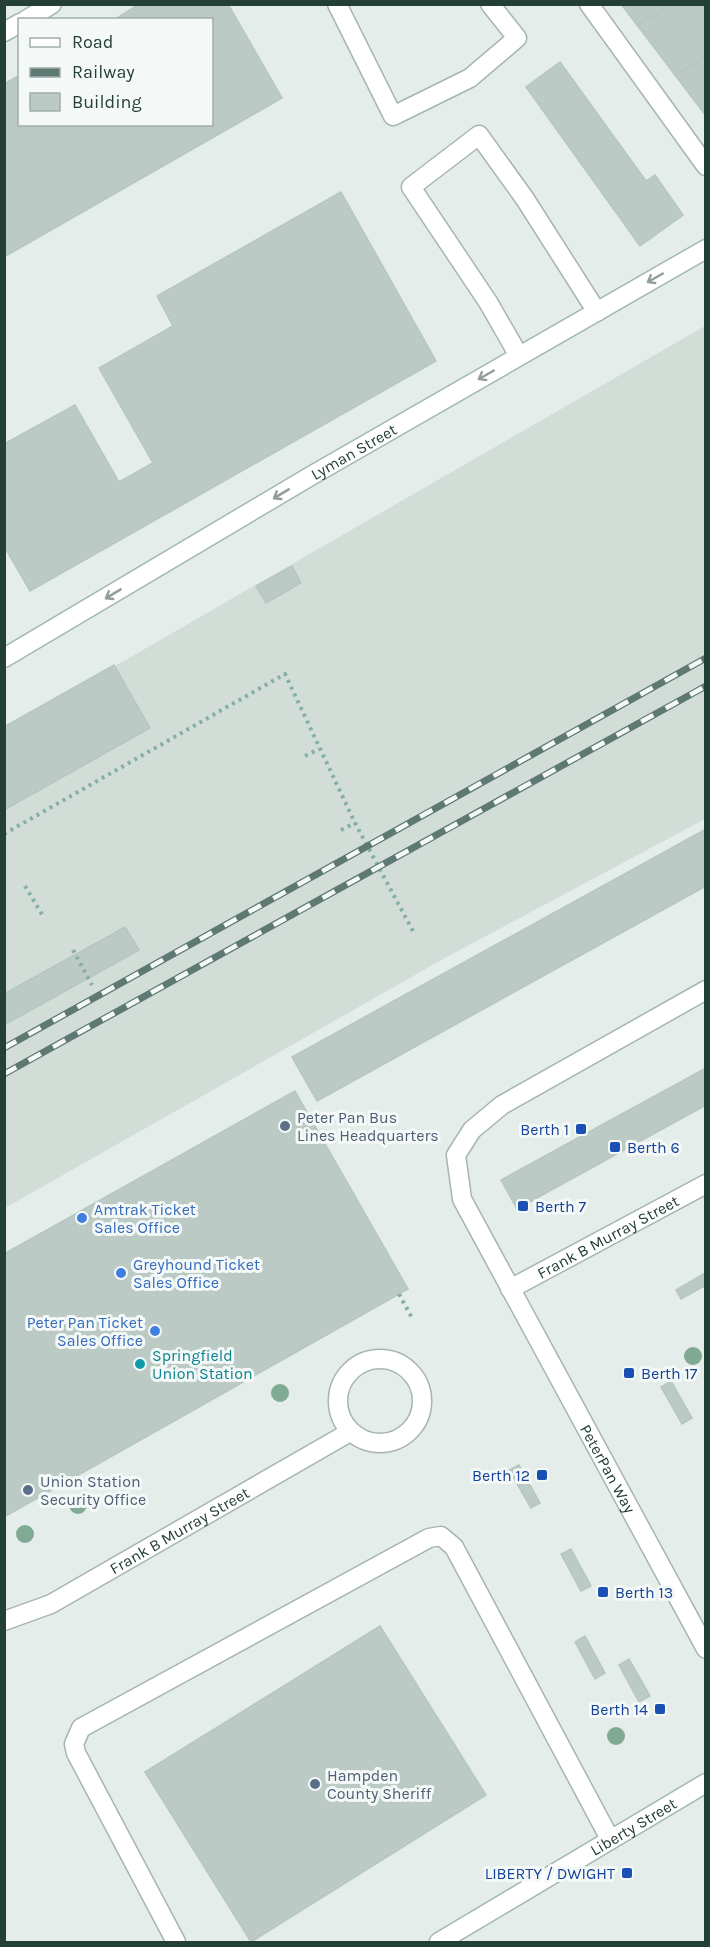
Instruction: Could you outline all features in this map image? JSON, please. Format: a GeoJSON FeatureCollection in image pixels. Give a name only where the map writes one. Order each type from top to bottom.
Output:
{"type":"FeatureCollection","features":[{"type":"Feature","properties":{"kind":"main road"},"geometry":{"type":"LineString","coordinates":[[29,18],[52,4]]}},
{"type":"Feature","properties":{"kind":"main road"},"geometry":{"type":"LineString","coordinates":[[337,4],[393,116],[470,78],[518,38],[490,4]]}},
{"type":"Feature","properties":{"kind":"main road"},"geometry":{"type":"LineString","coordinates":[[589,4],[705,166]]}},
{"type":"Feature","properties":{"kind":"main road"},"geometry":{"type":"LineString","coordinates":[[4,32],[18,24]]}},
{"type":"Feature","properties":{"kind":"main road"},"geometry":{"type":"LineString","coordinates":[[519,356],[488,302],[411,187],[479,135],[525,199],[597,312]]}},
{"type":"Feature","properties":{"kind":"main road","name":"Lyman Street"},"geometry":{"type":"LineString","coordinates":[[4,658],[705,249]]}},
{"type":"Feature","properties":{"kind":"main road","name":"PeterPan Way"},"geometry":{"type":"LineString","coordinates":[[705,990],[502,1105],[472,1130],[456,1155],[462,1199],[705,1649]]}},
{"type":"Feature","properties":{"kind":"main road","name":"Frank B Murray Street"},"geometry":{"type":"LineString","coordinates":[[510,1289],[705,1184]]}},
{"type":"Feature","properties":{"kind":"main road"},"geometry":{"type":"LineString","coordinates":[[373,1359],[388,1359],[401,1364],[412,1373],[420,1386],[423,1400],[414,1427],[391,1442],[376,1443],[362,1440],[350,1432],[338,1408],[337,1395],[349,1371],[360,1363],[373,1359]]}},
{"type":"Feature","properties":{"kind":"main road","name":"Frank B Murray Street"},"geometry":{"type":"LineString","coordinates":[[4,1621],[51,1604],[350,1432]]}},
{"type":"Feature","properties":{"kind":"main road"},"geometry":{"type":"LineString","coordinates":[[176,1942],[76,1753],[74,1744],[81,1728],[429,1538],[441,1536],[454,1546],[610,1839]]}},
{"type":"Feature","properties":{"kind":"main road","name":"Liberty Street"},"geometry":{"type":"LineString","coordinates":[[439,1942],[705,1783]]}},
{"type":"Feature","properties":{"kind":"path"},"geometry":{"type":"LineString","coordinates":[[4,834],[285,675],[355,823],[414,933]]}},
{"type":"Feature","properties":{"kind":"path"},"geometry":{"type":"LineString","coordinates":[[305,756],[319,749]]}},
{"type":"Feature","properties":{"kind":"path"},"geometry":{"type":"LineString","coordinates":[[341,830],[355,823]]}},
{"type":"Feature","properties":{"kind":"path"},"geometry":{"type":"LineString","coordinates":[[25,886],[43,916]]}},
{"type":"Feature","properties":{"kind":"path"},"geometry":{"type":"LineString","coordinates":[[73,950],[92,986]]}},
{"type":"Feature","properties":{"kind":"path"},"geometry":{"type":"LineString","coordinates":[[399,1294],[412,1318]]}},
{"type":"Feature","properties":{"kind":"shaded area"},"geometry":{"type":"Polygon","coordinates":[[[705,326],[705,819],[445,958],[5,1208],[4,730],[705,326]]]}},
{"type":"Feature","properties":{"kind":"building"},"geometry":{"type":"Polygon","coordinates":[[[139,4],[228,4],[282,98],[4,257],[4,84],[18,76],[18,126],[213,126],[213,18],[117,18],[139,4]]]}},
{"type":"Feature","properties":{"kind":"building"},"geometry":{"type":"Polygon","coordinates":[[[621,4],[674,4],[637,25],[621,4]]]}},
{"type":"Feature","properties":{"kind":"building"},"geometry":{"type":"Polygon","coordinates":[[[674,4],[706,4],[706,57],[675,75],[637,25],[674,4]]]}},
{"type":"Feature","properties":{"kind":"building"},"geometry":{"type":"Polygon","coordinates":[[[706,57],[706,116],[675,75],[706,57]]]}},
{"type":"Feature","properties":{"kind":"building"},"geometry":{"type":"Polygon","coordinates":[[[560,62],[646,181],[655,175],[683,215],[640,246],[526,87],[560,62]]]}},
{"type":"Feature","properties":{"kind":"building"},"geometry":{"type":"Polygon","coordinates":[[[341,192],[436,361],[30,591],[4,546],[4,444],[75,405],[119,482],[153,463],[99,368],[173,326],[157,296],[341,192]]]}},
{"type":"Feature","properties":{"kind":"building"},"geometry":{"type":"Polygon","coordinates":[[[292,566],[301,583],[266,603],[256,586],[292,566]]]}},
{"type":"Feature","properties":{"kind":"building"},"geometry":{"type":"Polygon","coordinates":[[[114,665],[150,728],[4,810],[4,727],[114,665]]]}},
{"type":"Feature","properties":{"kind":"building"},"geometry":{"type":"Polygon","coordinates":[[[706,829],[706,886],[317,1101],[292,1057],[706,829]]]}},
{"type":"Feature","properties":{"kind":"building"},"geometry":{"type":"Polygon","coordinates":[[[125,927],[139,950],[4,1025],[4,994],[125,927]]]}},
{"type":"Feature","properties":{"kind":"building"},"geometry":{"type":"Polygon","coordinates":[[[706,1068],[706,1105],[517,1209],[501,1180],[706,1068]]]}},
{"type":"Feature","properties":{"kind":"building","name":"Springfield Union Station"},"geometry":{"type":"Polygon","coordinates":[[[295,1091],[408,1289],[4,1517],[4,1254],[295,1091]]]}},
{"type":"Feature","properties":{"kind":"building"},"geometry":{"type":"Polygon","coordinates":[[[705,1273],[706,1285],[681,1299],[676,1290],[705,1273]]]}},
{"type":"Feature","properties":{"kind":"building"},"geometry":{"type":"Polygon","coordinates":[[[671,1381],[692,1418],[682,1424],[661,1387],[671,1381]]]}},
{"type":"Feature","properties":{"kind":"building"},"geometry":{"type":"Polygon","coordinates":[[[519,1465],[540,1503],[531,1508],[509,1470],[519,1465]]]}},
{"type":"Feature","properties":{"kind":"building"},"geometry":{"type":"Polygon","coordinates":[[[571,1549],[591,1586],[581,1591],[561,1554],[571,1549]]]}},
{"type":"Feature","properties":{"kind":"building","name":"Hampden County Sheriff"},"geometry":{"type":"Polygon","coordinates":[[[380,1626],[486,1795],[251,1942],[145,1772],[380,1626]]]}},
{"type":"Feature","properties":{"kind":"building"},"geometry":{"type":"Polygon","coordinates":[[[585,1636],[605,1673],[595,1679],[575,1642],[585,1636]]]}},
{"type":"Feature","properties":{"kind":"building"},"geometry":{"type":"Polygon","coordinates":[[[629,1659],[650,1696],[639,1702],[619,1665],[629,1659]]]}},
{"type":"Feature","properties":{"kind":"railway"},"geometry":{"type":"LineString","coordinates":[[4,1048],[706,658]]}},
{"type":"Feature","properties":{"kind":"railway"},"geometry":{"type":"LineString","coordinates":[[4,1074],[706,686]]}},
{"type":"Feature","properties":{"kind":"place","name":"Peter Pan Bus Lines Headquarters"},"geometry":{"type":"Point","coordinates":[285,1126]}},
{"type":"Feature","properties":{"kind":"place","name":"Berth 1"},"geometry":{"type":"Point","coordinates":[581,1129]}},
{"type":"Feature","properties":{"kind":"place","name":"Berth 6"},"geometry":{"type":"Point","coordinates":[615,1147]}},
{"type":"Feature","properties":{"kind":"place","name":"Berth 7"},"geometry":{"type":"Point","coordinates":[523,1206]}},
{"type":"Feature","properties":{"kind":"place","name":"Amtrak Ticket Sales Office"},"geometry":{"type":"Point","coordinates":[82,1218]}},
{"type":"Feature","properties":{"kind":"place","name":"Greyhound Ticket Sales Office"},"geometry":{"type":"Point","coordinates":[121,1273]}},
{"type":"Feature","properties":{"kind":"place","name":"Peter Pan Ticket Sales Office"},"geometry":{"type":"Point","coordinates":[155,1331]}},
{"type":"Feature","properties":{"kind":"place","name":"Springfield Union Station"},"geometry":{"type":"Point","coordinates":[140,1364]}},
{"type":"Feature","properties":{"kind":"place","name":"Berth 17"},"geometry":{"type":"Point","coordinates":[629,1373]}},
{"type":"Feature","properties":{"kind":"place","name":"Berth 12"},"geometry":{"type":"Point","coordinates":[542,1475]}},
{"type":"Feature","properties":{"kind":"place","name":"Union Station Security Office"},"geometry":{"type":"Point","coordinates":[28,1490]}},
{"type":"Feature","properties":{"kind":"place","name":"Berth 13"},"geometry":{"type":"Point","coordinates":[603,1592]}},
{"type":"Feature","properties":{"kind":"place","name":"Berth 14"},"geometry":{"type":"Point","coordinates":[660,1709]}},
{"type":"Feature","properties":{"kind":"place","name":"Hampden County Sheriff"},"geometry":{"type":"Point","coordinates":[315,1784]}},
{"type":"Feature","properties":{"kind":"place","name":"LIBERTY / DWIGHT"},"geometry":{"type":"Point","coordinates":[627,1873]}}]}
